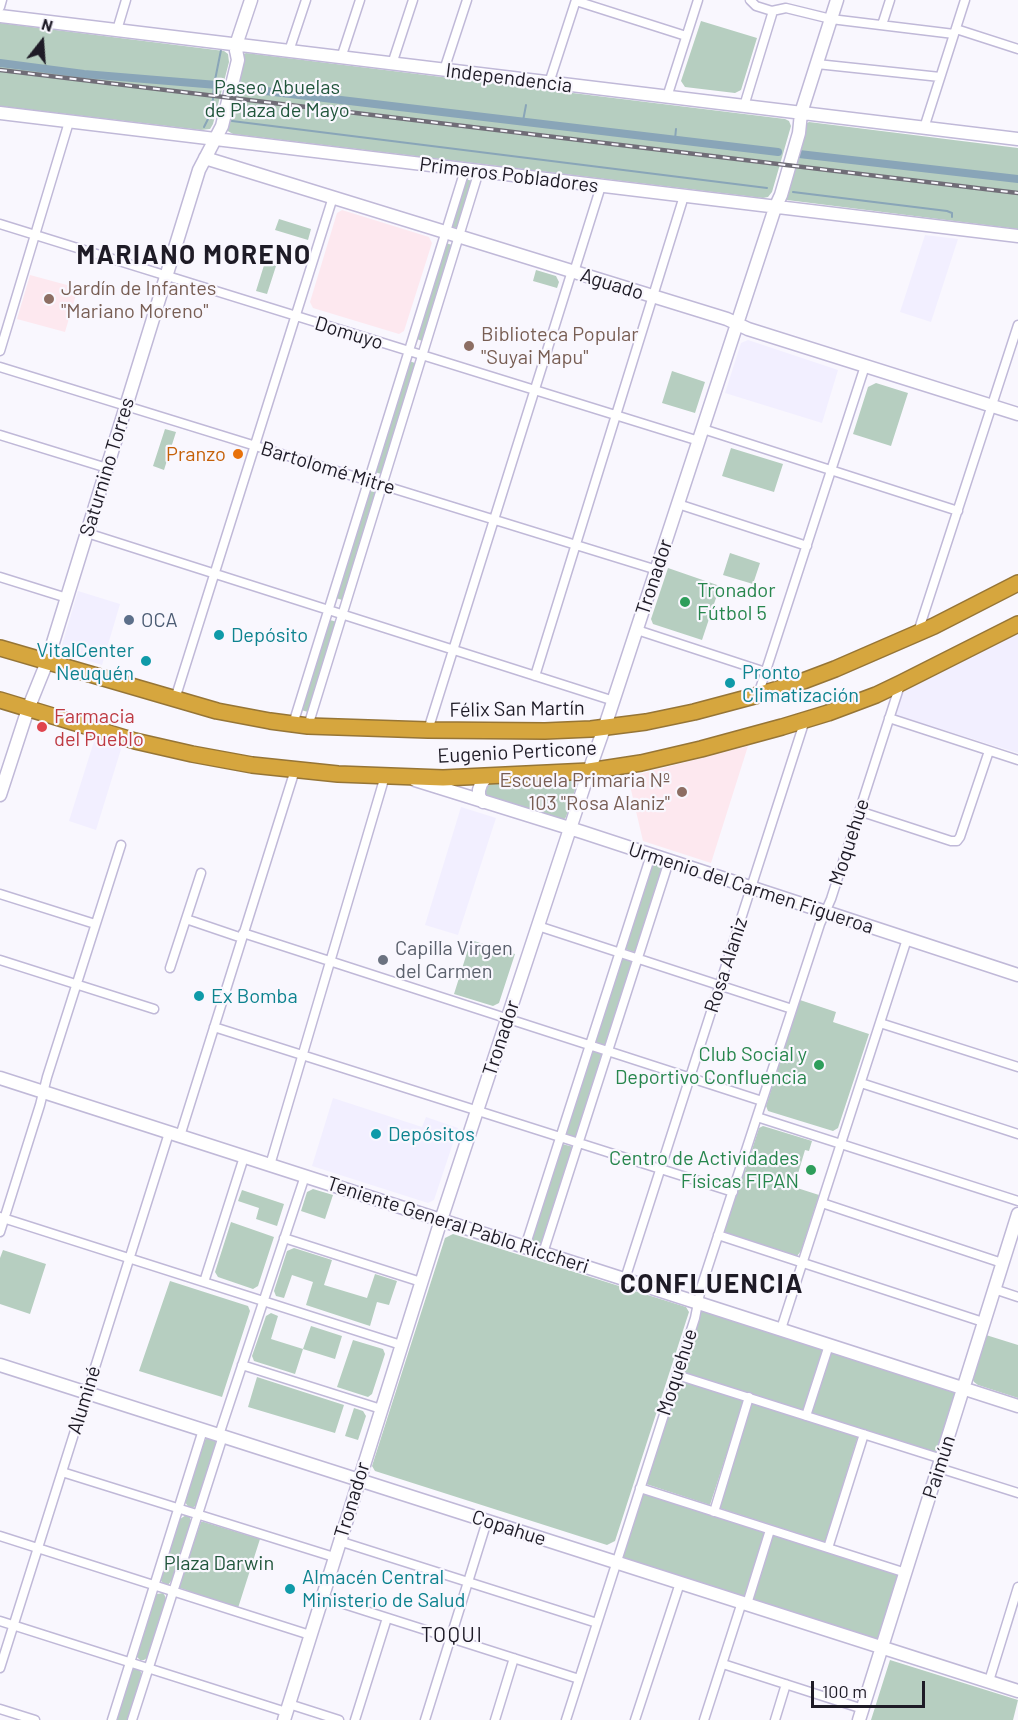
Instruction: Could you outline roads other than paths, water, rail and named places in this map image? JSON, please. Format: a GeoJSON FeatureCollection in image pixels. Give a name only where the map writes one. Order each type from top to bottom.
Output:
{"type":"FeatureCollection","features":[{"type":"Feature","properties":{"kind":"highway","name":"Félix San Martín"},"geometry":{"type":"LineString","coordinates":[[0,648],[175,699],[234,714],[301,725],[428,730],[546,731],[605,728],[678,715],[798,683],[918,633],[1018,583]]}},
{"type":"Feature","properties":{"kind":"highway","name":"Eugenio Perticone"},"geometry":{"type":"LineString","coordinates":[[0,700],[99,731],[165,748],[223,760],[295,770],[443,778],[589,771],[668,757],[734,741],[851,705],[901,683],[1018,624]]}},
{"type":"Feature","properties":{"kind":"street"},"geometry":{"type":"LineString","coordinates":[[0,7],[2,0]]}},
{"type":"Feature","properties":{"kind":"street"},"geometry":{"type":"LineString","coordinates":[[117,30],[126,0]]}},
{"type":"Feature","properties":{"kind":"street","name":"Saturnino Torres"},"geometry":{"type":"LineString","coordinates":[[0,795],[28,709],[47,662],[199,170],[215,139],[232,58],[251,0]]}},
{"type":"Feature","properties":{"kind":"street"},"geometry":{"type":"LineString","coordinates":[[289,51],[306,0]]}},
{"type":"Feature","properties":{"kind":"street"},"geometry":{"type":"LineString","coordinates":[[341,58],[360,0]]}},
{"type":"Feature","properties":{"kind":"street"},"geometry":{"type":"LineString","coordinates":[[392,64],[413,0]]}},
{"type":"Feature","properties":{"kind":"street"},"geometry":{"type":"LineString","coordinates":[[444,70],[466,0]]}},
{"type":"Feature","properties":{"kind":"street"},"geometry":{"type":"LineString","coordinates":[[549,83],[576,0],[687,36]]}},
{"type":"Feature","properties":{"kind":"street"},"geometry":{"type":"LineString","coordinates":[[667,97],[698,0]]}},
{"type":"Feature","properties":{"kind":"street","name":"Tronador"},"geometry":{"type":"LineString","coordinates":[[286,1712],[441,1220],[781,195],[799,133],[801,113],[837,0]]}},
{"type":"Feature","properties":{"kind":"street"},"geometry":{"type":"LineString","coordinates":[[882,25],[890,0]]}},
{"type":"Feature","properties":{"kind":"street"},"geometry":{"type":"LineString","coordinates":[[924,128],[965,0]]}},
{"type":"Feature","properties":{"kind":"street"},"geometry":{"type":"LineString","coordinates":[[755,2],[773,11],[786,8],[831,19],[955,31],[1018,49]]}},
{"type":"Feature","properties":{"kind":"street"},"geometry":{"type":"LineString","coordinates":[[744,106],[773,11]]}},
{"type":"Feature","properties":{"kind":"street","name":"Independencia"},"geometry":{"type":"LineString","coordinates":[[0,16],[117,30],[236,48],[289,51],[1018,139]]}},
{"type":"Feature","properties":{"kind":"street"},"geometry":{"type":"LineString","coordinates":[[817,64],[940,77]]}},
{"type":"Feature","properties":{"kind":"street","name":"Primeros Pobladores"},"geometry":{"type":"LineString","coordinates":[[0,113],[1018,236]]}},
{"type":"Feature","properties":{"kind":"street"},"geometry":{"type":"LineString","coordinates":[[0,351],[69,122]]}},
{"type":"Feature","properties":{"kind":"street","name":"Aguado"},"geometry":{"type":"LineString","coordinates":[[205,158],[652,296],[748,329],[1018,414]]}},
{"type":"Feature","properties":{"kind":"street"},"geometry":{"type":"LineString","coordinates":[[301,725],[329,610],[465,170]]}},
{"type":"Feature","properties":{"kind":"street"},"geometry":{"type":"LineString","coordinates":[[301,725],[342,614],[479,171]]}},
{"type":"Feature","properties":{"kind":"street"},"geometry":{"type":"LineString","coordinates":[[428,730],[601,186]]}},
{"type":"Feature","properties":{"kind":"street"},"geometry":{"type":"LineString","coordinates":[[535,676],[684,196]]}},
{"type":"Feature","properties":{"kind":"street"},"geometry":{"type":"LineString","coordinates":[[175,699],[333,197]]}},
{"type":"Feature","properties":{"kind":"street","name":"Domuyo"},"geometry":{"type":"LineString","coordinates":[[0,224],[615,415],[701,435],[831,471],[957,511]]}},
{"type":"Feature","properties":{"kind":"street"},"geometry":{"type":"LineString","coordinates":[[918,633],[1018,325]]}},
{"type":"Feature","properties":{"kind":"street"},"geometry":{"type":"LineString","coordinates":[[758,695],[865,366]]}},
{"type":"Feature","properties":{"kind":"street","name":"Bartolomé Mitre"},"geometry":{"type":"LineString","coordinates":[[0,367],[657,570]]}},
{"type":"Feature","properties":{"kind":"street"},"geometry":{"type":"LineString","coordinates":[[0,435],[107,468]]}},
{"type":"Feature","properties":{"kind":"street"},"geometry":{"type":"LineString","coordinates":[[678,504],[807,546]]}},
{"type":"Feature","properties":{"kind":"street"},"geometry":{"type":"LineString","coordinates":[[87,533],[614,701]]}},
{"type":"Feature","properties":{"kind":"street"},"geometry":{"type":"LineString","coordinates":[[0,577],[67,598]]}},
{"type":"Feature","properties":{"kind":"street"},"geometry":{"type":"LineString","coordinates":[[637,630],[798,683]]}},
{"type":"Feature","properties":{"kind":"street","name":"Moquehue"},"geometry":{"type":"LineString","coordinates":[[566,1720],[695,1318],[701,1288],[718,1235],[820,924],[830,903],[901,683]]}},
{"type":"Feature","properties":{"kind":"street"},"geometry":{"type":"LineString","coordinates":[[889,718],[1018,760]]}},
{"type":"Feature","properties":{"kind":"street","name":"Rosa Alaniz"},"geometry":{"type":"LineString","coordinates":[[625,1279],[805,720]]}},
{"type":"Feature","properties":{"kind":"street"},"geometry":{"type":"LineString","coordinates":[[859,811],[951,842],[957,841],[988,751]]}},
{"type":"Feature","properties":{"kind":"street","name":"Aluminé"},"geometry":{"type":"LineString","coordinates":[[0,1668],[129,1258],[214,1028],[295,770]]}},
{"type":"Feature","properties":{"kind":"street"},"geometry":{"type":"LineString","coordinates":[[270,1165],[385,776]]}},
{"type":"Feature","properties":{"kind":"street","name":"Urmenio del Carmen Figueroa"},"geometry":{"type":"LineString","coordinates":[[405,777],[1017,972]]}},
{"type":"Feature","properties":{"kind":"street"},"geometry":{"type":"LineString","coordinates":[[483,802],[479,796],[479,790],[486,777]]}},
{"type":"Feature","properties":{"kind":"street"},"geometry":{"type":"LineString","coordinates":[[0,1232],[2,1217],[121,845]]}},
{"type":"Feature","properties":{"kind":"street"},"geometry":{"type":"LineString","coordinates":[[525,1247],[651,855]]}},
{"type":"Feature","properties":{"kind":"street"},"geometry":{"type":"LineString","coordinates":[[543,1253],[669,861]]}},
{"type":"Feature","properties":{"kind":"street"},"geometry":{"type":"LineString","coordinates":[[170,968],[201,873]]}},
{"type":"Feature","properties":{"kind":"street"},"geometry":{"type":"LineString","coordinates":[[0,894],[95,924]]}},
{"type":"Feature","properties":{"kind":"street"},"geometry":{"type":"LineString","coordinates":[[186,919],[330,961],[762,1101]]}},
{"type":"Feature","properties":{"kind":"street"},"geometry":{"type":"LineString","coordinates":[[538,926],[792,1009]]}},
{"type":"Feature","properties":{"kind":"street"},"geometry":{"type":"LineString","coordinates":[[781,1329],[908,939]]}},
{"type":"Feature","properties":{"kind":"street"},"geometry":{"type":"LineString","coordinates":[[0,960],[154,1008]]}},
{"type":"Feature","properties":{"kind":"street"},"geometry":{"type":"LineString","coordinates":[[880,1023],[1018,1067]]}},
{"type":"Feature","properties":{"kind":"street"},"geometry":{"type":"LineString","coordinates":[[214,1028],[733,1192]]}},
{"type":"Feature","properties":{"kind":"street","name":"Teniente General Pablo Riccheri"},"geometry":{"type":"LineString","coordinates":[[0,1078],[1018,1406]]}},
{"type":"Feature","properties":{"kind":"street"},"geometry":{"type":"LineString","coordinates":[[861,1083],[1018,1134]]}},
{"type":"Feature","properties":{"kind":"street"},"geometry":{"type":"LineString","coordinates":[[757,1117],[1018,1201]]}},
{"type":"Feature","properties":{"kind":"street"},"geometry":{"type":"LineString","coordinates":[[204,1282],[243,1157]]}},
{"type":"Feature","properties":{"kind":"street"},"geometry":{"type":"LineString","coordinates":[[132,1720],[198,1515],[242,1365],[305,1176]]}},
{"type":"Feature","properties":{"kind":"street"},"geometry":{"type":"LineString","coordinates":[[822,1203],[1002,1263]]}},
{"type":"Feature","properties":{"kind":"street","name":"Paimún"},"geometry":{"type":"LineString","coordinates":[[861,1714],[1018,1214]]}},
{"type":"Feature","properties":{"kind":"street"},"geometry":{"type":"LineString","coordinates":[[2,1217],[401,1345]]}},
{"type":"Feature","properties":{"kind":"street"},"geometry":{"type":"LineString","coordinates":[[718,1235],[983,1322]]}},
{"type":"Feature","properties":{"kind":"street"},"geometry":{"type":"LineString","coordinates":[[284,1238],[421,1282]]}},
{"type":"Feature","properties":{"kind":"street"},"geometry":{"type":"LineString","coordinates":[[994,1289],[1018,1297]]}},
{"type":"Feature","properties":{"kind":"street"},"geometry":{"type":"LineString","coordinates":[[806,1416],[829,1345]]}},
{"type":"Feature","properties":{"kind":"street","name":"Copahue"},"geometry":{"type":"LineString","coordinates":[[0,1365],[1018,1691]]}},
{"type":"Feature","properties":{"kind":"street"},"geometry":{"type":"LineString","coordinates":[[242,1365],[381,1409]]}},
{"type":"Feature","properties":{"kind":"street"},"geometry":{"type":"LineString","coordinates":[[677,1375],[864,1434],[1018,1493]]}},
{"type":"Feature","properties":{"kind":"street"},"geometry":{"type":"LineString","coordinates":[[714,1512],[749,1398]]}},
{"type":"Feature","properties":{"kind":"street"},"geometry":{"type":"LineString","coordinates":[[112,1720],[203,1430]]}},
{"type":"Feature","properties":{"kind":"street"},"geometry":{"type":"LineString","coordinates":[[828,1548],[864,1434]]}},
{"type":"Feature","properties":{"kind":"street"},"geometry":{"type":"LineString","coordinates":[[62,1472],[334,1557]]}},
{"type":"Feature","properties":{"kind":"street"},"geometry":{"type":"LineString","coordinates":[[640,1488],[906,1573]]}},
{"type":"Feature","properties":{"kind":"street"},"geometry":{"type":"LineString","coordinates":[[425,1720],[487,1521]]}},
{"type":"Feature","properties":{"kind":"street"},"geometry":{"type":"LineString","coordinates":[[704,1720],[770,1530]]}},
{"type":"Feature","properties":{"kind":"street"},"geometry":{"type":"LineString","coordinates":[[0,1536],[310,1635]]}},
{"type":"Feature","properties":{"kind":"street"},"geometry":{"type":"LineString","coordinates":[[339,1541],[597,1623]]}},
{"type":"Feature","properties":{"kind":"street"},"geometry":{"type":"LineString","coordinates":[[635,1720],[680,1582]]}},
{"type":"Feature","properties":{"kind":"street"},"geometry":{"type":"LineString","coordinates":[[989,1681],[1018,1587]]}},
{"type":"Feature","properties":{"kind":"street"},"geometry":{"type":"LineString","coordinates":[[322,1597],[579,1679]]}},
{"type":"Feature","properties":{"kind":"street"},"geometry":{"type":"LineString","coordinates":[[355,1720],[387,1618]]}},
{"type":"Feature","properties":{"kind":"street"},"geometry":{"type":"LineString","coordinates":[[0,1621],[286,1712],[339,1720]]}},
{"type":"Feature","properties":{"kind":"street"},"geometry":{"type":"LineString","coordinates":[[495,1720],[514,1658]]}},
{"type":"Feature","properties":{"kind":"street"},"geometry":{"type":"LineString","coordinates":[[723,1664],[786,1684],[861,1714]]}},
{"type":"Feature","properties":{"kind":"street"},"geometry":{"type":"LineString","coordinates":[[775,1720],[786,1684]]}},
{"type":"Feature","properties":{"kind":"street"},"geometry":{"type":"LineString","coordinates":[[0,1709],[35,1720]]}},
{"type":"Feature","properties":{"kind":"waterway"},"geometry":{"type":"LineString","coordinates":[[204,127],[212,111],[214,85],[221,50]]}},
{"type":"Feature","properties":{"kind":"waterway"},"geometry":{"type":"LineString","coordinates":[[0,63],[84,74],[217,85]]}},
{"type":"Feature","properties":{"kind":"waterway"},"geometry":{"type":"LineString","coordinates":[[257,90],[778,152]]}},
{"type":"Feature","properties":{"kind":"waterway"},"geometry":{"type":"LineString","coordinates":[[523,121],[526,105]]}},
{"type":"Feature","properties":{"kind":"waterway"},"geometry":{"type":"LineString","coordinates":[[232,121],[767,188]]}},
{"type":"Feature","properties":{"kind":"waterway"},"geometry":{"type":"LineString","coordinates":[[675,139],[676,129]]}},
{"type":"Feature","properties":{"kind":"waterway"},"geometry":{"type":"LineString","coordinates":[[799,154],[1018,179]]}},
{"type":"Feature","properties":{"kind":"waterway"},"geometry":{"type":"LineString","coordinates":[[793,192],[947,211],[952,213],[952,217]]}},
{"type":"Feature","properties":{"kind":"railway"},"geometry":{"type":"LineString","coordinates":[[0,70],[1018,193]]}},
{"type":"Feature","properties":{"kind":"place","name":"Jardín de Infantes \"Mariano Moreno\""},"geometry":{"type":"Point","coordinates":[49,299]}},
{"type":"Feature","properties":{"kind":"place","name":"Biblioteca Popular \"Suyai Mapu\""},"geometry":{"type":"Point","coordinates":[469,346]}},
{"type":"Feature","properties":{"kind":"place","name":"Pranzo"},"geometry":{"type":"Point","coordinates":[238,454]}},
{"type":"Feature","properties":{"kind":"place","name":"Tronador Fútbol 5"},"geometry":{"type":"Point","coordinates":[685,602]}},
{"type":"Feature","properties":{"kind":"place","name":"OCA"},"geometry":{"type":"Point","coordinates":[129,620]}},
{"type":"Feature","properties":{"kind":"place","name":"Depósito"},"geometry":{"type":"Point","coordinates":[219,635]}},
{"type":"Feature","properties":{"kind":"place","name":"VitalCenter Neuquén"},"geometry":{"type":"Point","coordinates":[146,661]}},
{"type":"Feature","properties":{"kind":"place","name":"Pronto Climatización"},"geometry":{"type":"Point","coordinates":[730,683]}},
{"type":"Feature","properties":{"kind":"place","name":"Farmacia del Pueblo"},"geometry":{"type":"Point","coordinates":[42,727]}},
{"type":"Feature","properties":{"kind":"place","name":"Escuela Primaria Nº 103 \"Rosa Alaniz\""},"geometry":{"type":"Point","coordinates":[682,792]}},
{"type":"Feature","properties":{"kind":"place","name":"Capilla Virgen del Carmen"},"geometry":{"type":"Point","coordinates":[383,960]}},
{"type":"Feature","properties":{"kind":"place","name":"Ex Bomba"},"geometry":{"type":"Point","coordinates":[199,996]}},
{"type":"Feature","properties":{"kind":"place","name":"Club Social y Deportivo Confluencia"},"geometry":{"type":"Point","coordinates":[819,1065]}},
{"type":"Feature","properties":{"kind":"place","name":"Depósitos"},"geometry":{"type":"Point","coordinates":[376,1134]}},
{"type":"Feature","properties":{"kind":"place","name":"Centro de Actividades Físicas FIPAN"},"geometry":{"type":"Point","coordinates":[811,1170]}},
{"type":"Feature","properties":{"kind":"place","name":"Almacén Central Ministerio de Salud"},"geometry":{"type":"Point","coordinates":[290,1589]}},
{"type":"Feature","properties":{"kind":"district","name":"MARIANO MORENO"},"geometry":{"type":"Point","coordinates":[194,255]}},
{"type":"Feature","properties":{"kind":"district","name":"CONFLUENCIA"},"geometry":{"type":"Point","coordinates":[712,1284]}},
{"type":"Feature","properties":{"kind":"district","name":"TOQUI"},"geometry":{"type":"Point","coordinates":[452,1635]}},
{"type":"Feature","properties":{"kind":"park label","name":"Paseo Abuelas de Plaza de Mayo"},"geometry":{"type":"Point","coordinates":[277,98]}},
{"type":"Feature","properties":{"kind":"park label","name":"Plaza Darwin"},"geometry":{"type":"Point","coordinates":[219,1563]}}]}
